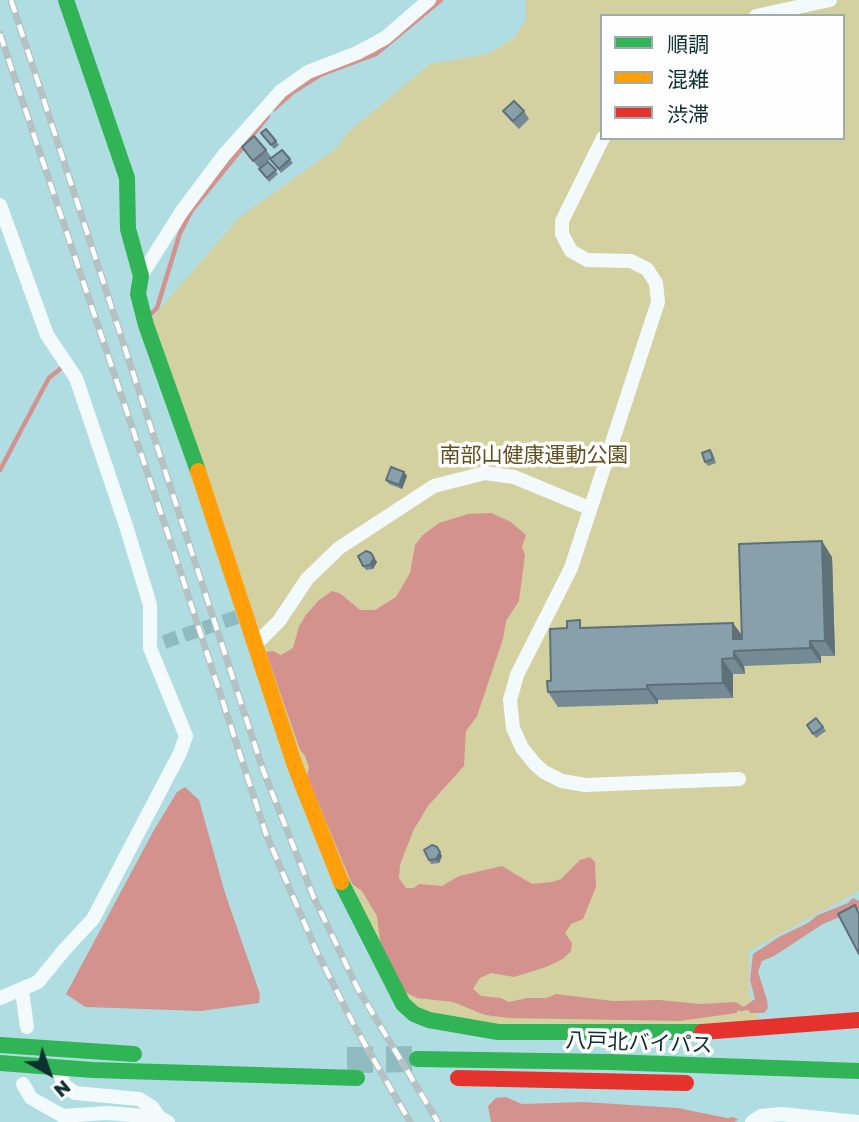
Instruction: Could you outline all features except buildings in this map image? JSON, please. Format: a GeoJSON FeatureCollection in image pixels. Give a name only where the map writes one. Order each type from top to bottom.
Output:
{"type":"FeatureCollection","features":[{"type":"Feature","properties":{"kind":"main road"},"geometry":{"type":"LineString","coordinates":[[66,0],[127,178],[128,229],[141,276],[138,294],[146,326],[194,457],[242,615],[256,644],[295,766],[347,897],[403,1004],[414,1014],[429,1020],[498,1032],[686,1033],[859,1020]]}},
{"type":"Feature","properties":{"kind":"main road"},"geometry":{"type":"LineString","coordinates":[[5,1045],[144,1054]]}},
{"type":"Feature","properties":{"kind":"main road","name":"八戸北バイパス"},"geometry":{"type":"LineString","coordinates":[[417,1059],[609,1062],[859,1071]]}},
{"type":"Feature","properties":{"kind":"main road"},"geometry":{"type":"LineString","coordinates":[[0,1063],[93,1070],[357,1078]]}},
{"type":"Feature","properties":{"kind":"main road","name":"八戸北バイパス"},"geometry":{"type":"LineString","coordinates":[[439,1078],[703,1083]]}},
{"type":"Feature","properties":{"kind":"street"},"geometry":{"type":"LineString","coordinates":[[141,276],[182,211],[224,155],[281,91],[309,72],[357,53],[385,38],[429,0]]}},
{"type":"Feature","properties":{"kind":"street"},"geometry":{"type":"LineString","coordinates":[[765,14],[830,0]]}},
{"type":"Feature","properties":{"kind":"street"},"geometry":{"type":"LineString","coordinates":[[602,140],[562,221],[562,234],[571,251],[587,260],[631,261],[647,269],[656,283],[658,302],[571,568],[517,676],[510,701],[513,728],[522,748],[544,772],[562,781],[585,785],[739,779]]}},
{"type":"Feature","properties":{"kind":"street"},"geometry":{"type":"LineString","coordinates":[[0,205],[47,335],[76,378],[150,605],[150,648],[186,736],[180,753],[93,919],[38,982],[0,998]]}},
{"type":"Feature","properties":{"kind":"street"},"geometry":{"type":"LineString","coordinates":[[256,644],[279,621],[307,579],[339,548],[433,486],[485,473],[514,477],[589,508]]}},
{"type":"Feature","properties":{"kind":"street"},"geometry":{"type":"LineString","coordinates":[[150,648],[164,642]]}},
{"type":"Feature","properties":{"kind":"street"},"geometry":{"type":"LineString","coordinates":[[22,990],[27,1027]]}},
{"type":"Feature","properties":{"kind":"street"},"geometry":{"type":"LineString","coordinates":[[57,1067],[64,1085],[75,1093],[139,1099],[164,1119]]}},
{"type":"Feature","properties":{"kind":"street"},"geometry":{"type":"LineString","coordinates":[[23,1084],[31,1098],[63,1116],[106,1113],[164,1119]]}},
{"type":"Feature","properties":{"kind":"street"},"geometry":{"type":"LineString","coordinates":[[752,1122],[761,1116],[781,1114],[858,1122]]}},
{"type":"Feature","properties":{"kind":"green space","name":"南部山健康運動公園"},"geometry":{"type":"Polygon","coordinates":[[[526,0],[859,0],[859,891],[749,951],[749,993],[762,1028],[498,1032],[414,1014],[347,897],[146,325],[240,217],[337,148],[346,134],[430,64],[488,54],[514,38],[526,20],[526,0]]]}},
{"type":"Feature","properties":{"kind":"shaded area"},"geometry":{"type":"Polygon","coordinates":[[[491,513],[511,522],[526,535],[522,547],[525,555],[519,601],[506,621],[503,639],[477,716],[466,731],[464,766],[428,806],[413,831],[400,865],[399,878],[406,888],[414,888],[419,884],[442,886],[459,876],[502,866],[532,884],[552,882],[561,879],[580,860],[590,857],[595,862],[596,887],[583,919],[571,924],[565,933],[572,943],[571,951],[563,959],[546,967],[514,977],[491,973],[480,978],[473,989],[481,996],[501,998],[509,1002],[546,998],[556,994],[613,1001],[660,1000],[700,1004],[736,1002],[742,1006],[736,1013],[680,1021],[509,1018],[485,1015],[453,1002],[417,998],[403,991],[380,941],[377,916],[362,891],[352,884],[307,776],[309,768],[300,750],[266,652],[273,651],[281,655],[293,648],[299,626],[306,615],[319,600],[332,591],[341,594],[360,610],[375,610],[396,597],[410,573],[415,545],[423,535],[439,523],[468,514],[491,513]]]}},
{"type":"Feature","properties":{"kind":"shaded area"},"geometry":{"type":"Polygon","coordinates":[[[185,787],[199,800],[225,893],[260,994],[259,1003],[201,1011],[85,1007],[66,994],[154,830],[177,792],[185,787]]]}},
{"type":"Feature","properties":{"kind":"shaded area"},"geometry":{"type":"Polygon","coordinates":[[[853,898],[859,901],[859,909],[823,924],[762,961],[758,972],[768,1008],[764,1013],[750,1013],[746,1005],[755,999],[750,980],[753,954],[818,915],[848,903],[853,898]]]}},
{"type":"Feature","properties":{"kind":"shaded area"},"geometry":{"type":"Polygon","coordinates":[[[506,1097],[522,1104],[584,1102],[678,1108],[734,1117],[738,1120],[491,1122],[488,1106],[496,1098],[506,1097]]]}},
{"type":"Feature","properties":{"kind":"waterway"},"geometry":{"type":"LineString","coordinates":[[274,109],[293,92],[320,75],[376,54],[441,0]]}},
{"type":"Feature","properties":{"kind":"waterway"},"geometry":{"type":"LineString","coordinates":[[152,313],[157,308],[180,233],[192,210],[268,116]]}},
{"type":"Feature","properties":{"kind":"waterway"},"geometry":{"type":"LineString","coordinates":[[0,470],[49,378],[60,369]]}},
{"type":"Feature","properties":{"kind":"waterway"},"geometry":{"type":"LineString","coordinates":[[741,1009],[751,1007]]}},
{"type":"Feature","properties":{"kind":"tunnel"},"geometry":{"type":"LineString","coordinates":[[164,642],[237,617]]}},
{"type":"Feature","properties":{"kind":"tunnel"},"geometry":{"type":"LineString","coordinates":[[347,1060],[417,1059]]}},
{"type":"Feature","properties":{"kind":"railway"},"geometry":{"type":"LineString","coordinates":[[11,0],[263,770],[314,898],[358,989],[438,1122]]}},
{"type":"Feature","properties":{"kind":"railway"},"geometry":{"type":"LineString","coordinates":[[0,34],[266,834],[316,950],[356,1029],[410,1122]]}},
{"type":"Feature","properties":{"kind":"traffic: fast"},"geometry":{"type":"LineString","coordinates":[[66,0],[127,178],[128,229],[141,276],[138,294],[146,325],[198,471]]}},
{"type":"Feature","properties":{"kind":"traffic: fast"},"geometry":{"type":"LineString","coordinates":[[341,882],[403,1004],[414,1014],[429,1020],[498,1032],[702,1032]]}},
{"type":"Feature","properties":{"kind":"traffic: fast"},"geometry":{"type":"LineString","coordinates":[[0,1045],[134,1054]]}},
{"type":"Feature","properties":{"kind":"traffic: fast"},"geometry":{"type":"LineString","coordinates":[[417,1059],[609,1062],[859,1071]]}},
{"type":"Feature","properties":{"kind":"traffic: fast"},"geometry":{"type":"LineString","coordinates":[[0,1063],[93,1070],[357,1078]]}},
{"type":"Feature","properties":{"kind":"traffic: slow"},"geometry":{"type":"LineString","coordinates":[[198,471],[295,766],[341,882]]}},
{"type":"Feature","properties":{"kind":"traffic: jam"},"geometry":{"type":"LineString","coordinates":[[702,1032],[859,1020]]}},
{"type":"Feature","properties":{"kind":"traffic: jam"},"geometry":{"type":"LineString","coordinates":[[458,1078],[686,1083]]}}]}
